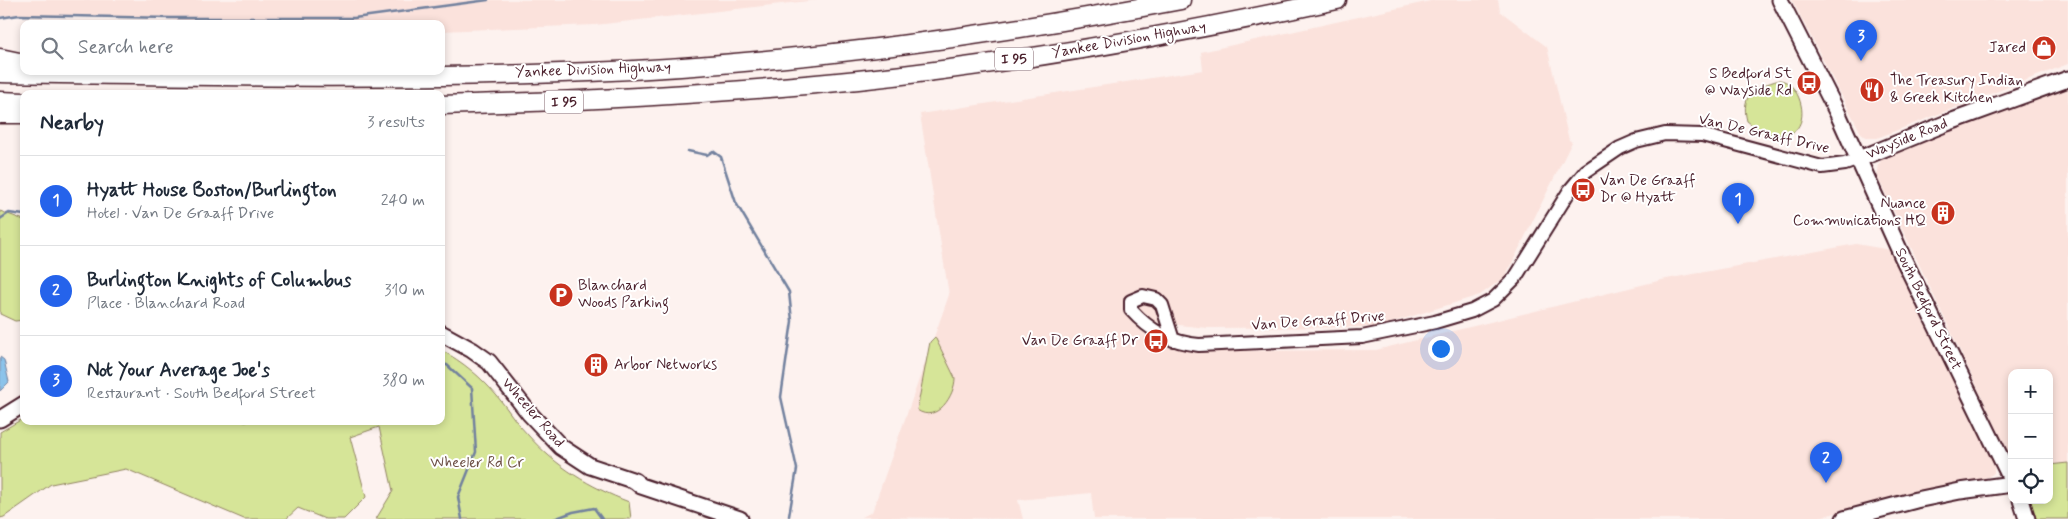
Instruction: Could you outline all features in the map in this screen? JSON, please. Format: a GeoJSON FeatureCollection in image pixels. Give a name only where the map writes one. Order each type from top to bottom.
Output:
{"type":"FeatureCollection","features":[{"type":"Feature","properties":{"kind":"highway","name":"Yankee Division Highway"},"geometry":{"type":"LineString","coordinates":[[210,75],[354,77],[590,72],[669,67],[923,42],[1056,22],[1181,0]]}},
{"type":"Feature","properties":{"kind":"highway","name":"Yankee Division Highway"},"geometry":{"type":"LineString","coordinates":[[445,105],[559,102],[733,91],[858,80],[1066,51],[1193,29],[1337,0]]}},
{"type":"Feature","properties":{"kind":"highway"},"geometry":{"type":"LineString","coordinates":[[0,58],[20,62]]}},
{"type":"Feature","properties":{"kind":"highway","name":"Yankee Division Highway"},"geometry":{"type":"LineString","coordinates":[[0,73],[20,73]]}},
{"type":"Feature","properties":{"kind":"highway"},"geometry":{"type":"LineString","coordinates":[[0,101],[20,102]]}},
{"type":"Feature","properties":{"kind":"highway"},"geometry":{"type":"LineString","coordinates":[[0,114],[20,114]]}},
{"type":"Feature","properties":{"kind":"main road","name":"South Bedford Street"},"geometry":{"type":"LineString","coordinates":[[1780,0],[1859,159],[1902,256],[2008,475]]}},
{"type":"Feature","properties":{"kind":"main road","name":"Wayside Road"},"geometry":{"type":"LineString","coordinates":[[1859,159],[1947,123],[2068,79]]}},
{"type":"Feature","properties":{"kind":"main road","name":"Wheeler Road"},"geometry":{"type":"LineString","coordinates":[[445,335],[489,362],[549,436],[576,458],[590,466],[634,480],[641,486],[714,515],[740,519]]}},
{"type":"Feature","properties":{"kind":"main road"},"geometry":{"type":"LineString","coordinates":[[0,419],[20,406]]}},
{"type":"Feature","properties":{"kind":"main road"},"geometry":{"type":"LineString","coordinates":[[1844,519],[1916,500],[2008,484]]}},
{"type":"Feature","properties":{"kind":"main road"},"geometry":{"type":"LineString","coordinates":[[2022,504],[2027,519]]}},
{"type":"Feature","properties":{"kind":"street","name":"Van De Graaff Drive"},"geometry":{"type":"LineString","coordinates":[[1173,340],[1199,345],[1362,337],[1432,323],[1472,311],[1493,300],[1515,278],[1570,190],[1582,175],[1620,148],[1649,137],[1682,133],[1702,135],[1822,167],[1859,159]]}},
{"type":"Feature","properties":{"kind":"shaded area"},"geometry":{"type":"Polygon","coordinates":[[[0,0],[817,0],[595,25],[445,31],[445,20],[176,20],[155,18],[0,16],[0,0]]]}},
{"type":"Feature","properties":{"kind":"shaded area"},"geometry":{"type":"Polygon","coordinates":[[[1435,0],[1498,0],[1500,11],[1547,47],[1569,140],[1572,142],[1505,277],[1480,295],[1377,327],[1207,328],[1150,322],[1137,306],[1125,307],[1140,328],[1161,343],[1177,348],[1205,351],[1376,350],[1666,279],[1856,244],[1891,250],[1994,460],[1994,473],[1988,477],[1811,519],[1094,519],[1091,493],[1018,500],[1023,519],[862,517],[872,512],[949,295],[920,114],[1203,70],[1201,52],[1435,0]]]}},
{"type":"Feature","properties":{"kind":"shaded area"},"geometry":{"type":"Polygon","coordinates":[[[1792,0],[2068,0],[2068,64],[1877,138],[1869,138],[1862,135],[1792,0]]]}},
{"type":"Feature","properties":{"kind":"shaded area"},"geometry":{"type":"Polygon","coordinates":[[[2068,87],[2068,463],[2053,465],[2053,369],[2008,369],[2008,452],[1878,178],[1878,165],[1884,156],[2068,87]]]}},
{"type":"Feature","properties":{"kind":"green space"},"geometry":{"type":"Polygon","coordinates":[[[1779,80],[1787,83],[1794,89],[1802,108],[1799,126],[1792,132],[1782,135],[1768,133],[1755,127],[1747,121],[1745,111],[1748,98],[1752,93],[1763,85],[1779,80]]]}},
{"type":"Feature","properties":{"kind":"green space"},"geometry":{"type":"Polygon","coordinates":[[[0,211],[20,218],[20,320],[15,321],[0,314],[0,211]]]}},
{"type":"Feature","properties":{"kind":"green space"},"geometry":{"type":"Polygon","coordinates":[[[935,337],[955,378],[954,385],[944,406],[938,411],[924,413],[917,410],[930,342],[935,337]]]}},
{"type":"Feature","properties":{"kind":"green space","name":"Wheeler Rd Cr"},"geometry":{"type":"Polygon","coordinates":[[[445,352],[485,382],[524,430],[550,457],[587,483],[629,502],[631,519],[376,519],[393,491],[379,427],[350,437],[366,497],[344,519],[325,519],[298,508],[286,519],[244,519],[126,469],[51,484],[0,518],[0,432],[20,420],[20,425],[445,425],[445,352]]]}},
{"type":"Feature","properties":{"kind":"green space"},"geometry":{"type":"Polygon","coordinates":[[[2068,463],[2068,519],[2036,519],[2031,504],[2053,504],[2053,465],[2068,463]]]}},
{"type":"Feature","properties":{"kind":"water"},"geometry":{"type":"Polygon","coordinates":[[[0,357],[4,360],[9,382],[0,391],[0,357]]]}},
{"type":"Feature","properties":{"kind":"waterway"},"geometry":{"type":"LineString","coordinates":[[0,18],[19,15],[170,18],[354,18],[488,0]]}},
{"type":"Feature","properties":{"kind":"waterway"},"geometry":{"type":"LineString","coordinates":[[688,151],[707,155],[713,151],[721,157],[736,203],[789,292],[792,321],[781,397],[797,469],[789,516]]}},
{"type":"Feature","properties":{"kind":"waterway"},"geometry":{"type":"LineString","coordinates":[[0,219],[9,213],[20,214]]}},
{"type":"Feature","properties":{"kind":"waterway"},"geometry":{"type":"LineString","coordinates":[[445,365],[472,388],[476,452],[458,497],[462,519]]}},
{"type":"Feature","properties":{"kind":"waterway"},"geometry":{"type":"LineString","coordinates":[[554,519],[573,512],[594,508],[602,519]]}},
{"type":"Feature","properties":{"kind":"place","name":"Jared"},"geometry":{"type":"Point","coordinates":[2044,48]}},
{"type":"Feature","properties":{"kind":"place","name":"Not Your Average Joe's"},"geometry":{"type":"Point","coordinates":[1861,61]}},
{"type":"Feature","properties":{"kind":"place","name":"S Bedford St @ Wayside Rd"},"geometry":{"type":"Point","coordinates":[1809,83]}},
{"type":"Feature","properties":{"kind":"place","name":"The Treasury Indian & Greek Kitchen"},"geometry":{"type":"Point","coordinates":[1872,90]}},
{"type":"Feature","properties":{"kind":"place","name":"Van De Graaff Dr @ Hyatt"},"geometry":{"type":"Point","coordinates":[1583,190]}},
{"type":"Feature","properties":{"kind":"place","name":"Nuance Communications HQ"},"geometry":{"type":"Point","coordinates":[1943,213]}},
{"type":"Feature","properties":{"kind":"place","name":"Hyatt House Boston/Burlington"},"geometry":{"type":"Point","coordinates":[1738,224]}},
{"type":"Feature","properties":{"kind":"place","name":"Blanchard Woods Parking"},"geometry":{"type":"Point","coordinates":[561,295]}},
{"type":"Feature","properties":{"kind":"place","name":"Van De Graaff Dr"},"geometry":{"type":"Point","coordinates":[1156,341]}},
{"type":"Feature","properties":{"kind":"place","name":"Arbor Networks"},"geometry":{"type":"Point","coordinates":[596,365]}},
{"type":"Feature","properties":{"kind":"place","name":"Burlington Knights of Columbus"},"geometry":{"type":"Point","coordinates":[1826,483]}}]}
